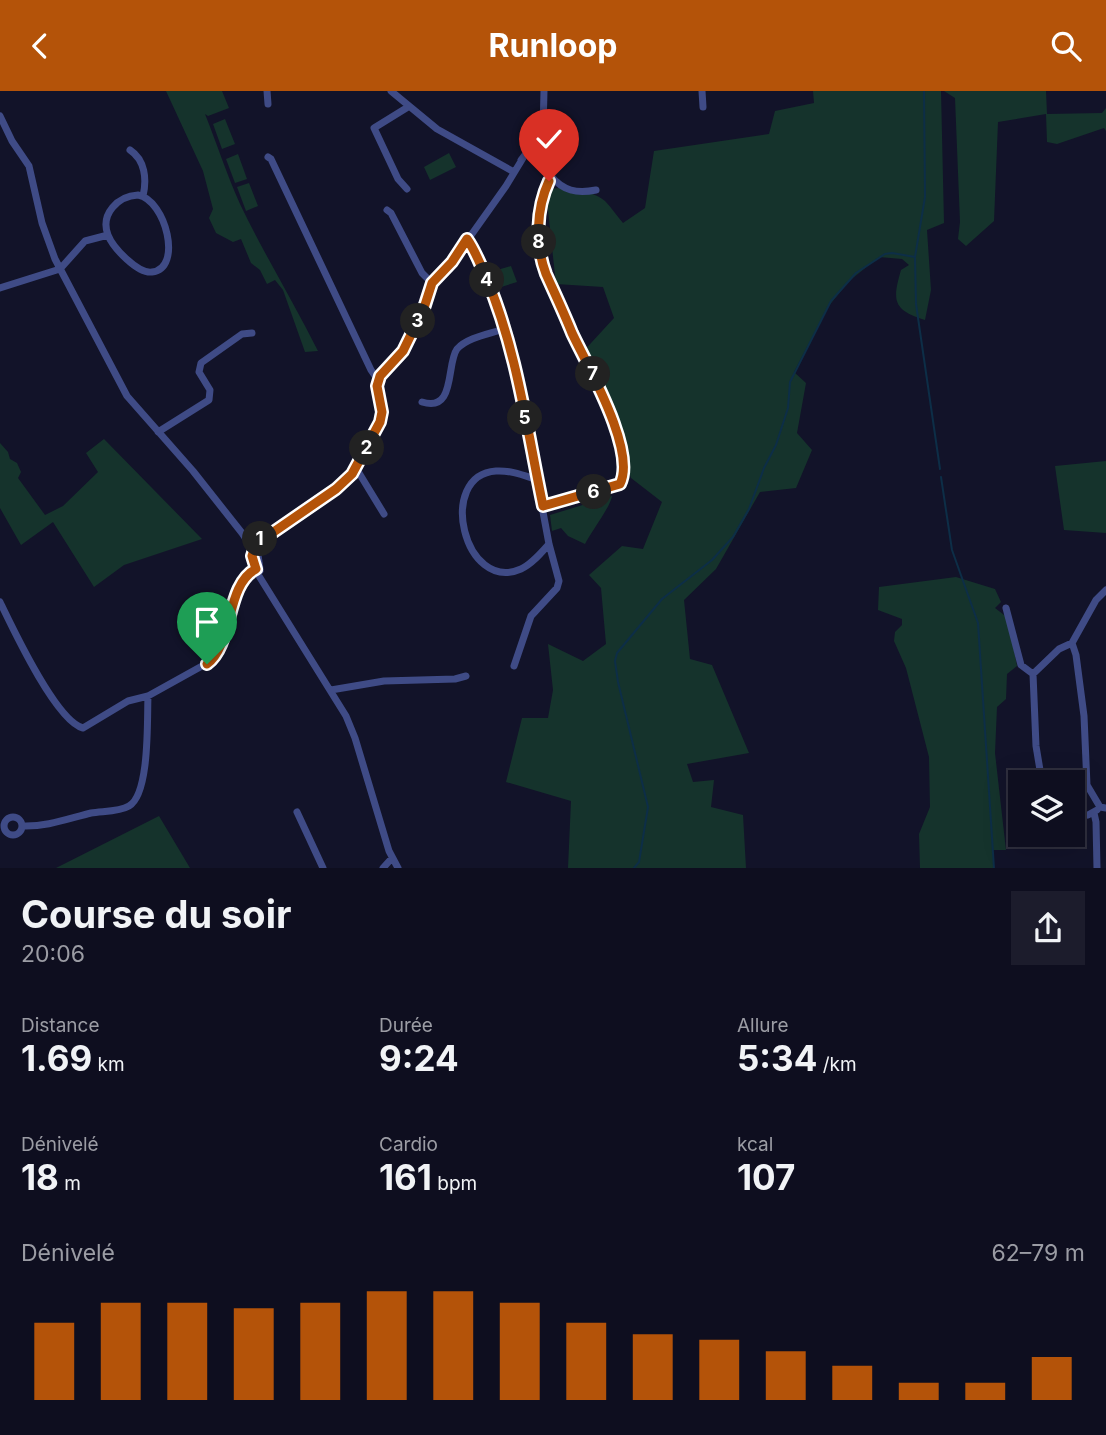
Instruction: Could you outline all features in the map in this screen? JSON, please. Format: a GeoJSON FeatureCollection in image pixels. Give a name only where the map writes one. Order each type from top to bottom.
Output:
{"type":"FeatureCollection","features":[{"type":"Feature","properties":{"kind":"street"},"geometry":{"type":"LineString","coordinates":[[267,91],[268,104]]}},
{"type":"Feature","properties":{"kind":"street"},"geometry":{"type":"LineString","coordinates":[[391,91],[436,129],[513,171]]}},
{"type":"Feature","properties":{"kind":"street"},"geometry":{"type":"LineString","coordinates":[[543,506],[617,486],[624,474],[620,447],[607,405],[546,274],[540,254],[540,208],[550,175],[541,135],[546,91]]}},
{"type":"Feature","properties":{"kind":"street"},"geometry":{"type":"LineString","coordinates":[[702,91],[703,107]]}},
{"type":"Feature","properties":{"kind":"street"},"geometry":{"type":"LineString","coordinates":[[407,189],[398,180],[374,128],[408,107]]}},
{"type":"Feature","properties":{"kind":"street"},"geometry":{"type":"LineString","coordinates":[[0,116],[12,141],[29,166],[42,223],[55,259],[127,396],[193,471],[242,533],[258,546]]}},
{"type":"Feature","properties":{"kind":"street"},"geometry":{"type":"LineString","coordinates":[[378,380],[407,345],[424,308],[431,283],[452,262],[503,191],[513,171],[541,135]]}},
{"type":"Feature","properties":{"kind":"street"},"geometry":{"type":"LineString","coordinates":[[130,150],[139,158],[143,169],[143,196]]}},
{"type":"Feature","properties":{"kind":"street"},"geometry":{"type":"LineString","coordinates":[[258,546],[336,489],[356,468],[380,422],[378,380],[268,157]]}},
{"type":"Feature","properties":{"kind":"street"},"geometry":{"type":"LineString","coordinates":[[550,175],[565,190],[583,193],[596,190]]}},
{"type":"Feature","properties":{"kind":"street"},"geometry":{"type":"LineString","coordinates":[[143,196],[153,203],[165,226],[168,249],[163,267],[152,272],[138,269],[108,235],[108,215],[113,206],[125,197],[143,196]]}},
{"type":"Feature","properties":{"kind":"street"},"geometry":{"type":"LineString","coordinates":[[387,210],[422,273],[431,283]]}},
{"type":"Feature","properties":{"kind":"street"},"geometry":{"type":"LineString","coordinates":[[0,288],[60,269],[85,241],[108,235]]}},
{"type":"Feature","properties":{"kind":"street"},"geometry":{"type":"LineString","coordinates":[[467,239],[490,288],[504,329],[522,400],[559,585],[531,616],[514,666]]}},
{"type":"Feature","properties":{"kind":"street"},"geometry":{"type":"LineString","coordinates":[[55,259],[67,261]]}},
{"type":"Feature","properties":{"kind":"street"},"geometry":{"type":"LineString","coordinates":[[422,402],[430,403],[445,395],[450,383],[451,362],[463,345],[504,329]]}},
{"type":"Feature","properties":{"kind":"street"},"geometry":{"type":"LineString","coordinates":[[158,432],[209,400],[210,390],[199,372],[201,363],[242,334],[252,333]]}},
{"type":"Feature","properties":{"kind":"street"},"geometry":{"type":"LineString","coordinates":[[356,468],[384,514]]}},
{"type":"Feature","properties":{"kind":"street"},"geometry":{"type":"LineString","coordinates":[[538,480],[512,472],[496,471],[479,477],[470,487],[464,501],[463,523],[473,552],[483,563],[496,571],[511,572],[529,565],[549,544]]}},
{"type":"Feature","properties":{"kind":"street"},"geometry":{"type":"LineString","coordinates":[[258,546],[259,572],[331,690],[355,738],[394,864],[383,868]]}},
{"type":"Feature","properties":{"kind":"street"},"geometry":{"type":"LineString","coordinates":[[0,602],[39,680],[75,726],[87,727],[128,701],[148,696],[207,664],[216,656],[233,603],[243,585],[259,572]]}},
{"type":"Feature","properties":{"kind":"street"},"geometry":{"type":"LineString","coordinates":[[1040,770],[1036,746],[1033,674],[1059,649],[1072,643],[1096,600],[1106,590]]}},
{"type":"Feature","properties":{"kind":"street"},"geometry":{"type":"LineString","coordinates":[[1006,608],[1021,665],[1033,674]]}},
{"type":"Feature","properties":{"kind":"street"},"geometry":{"type":"LineString","coordinates":[[1072,643],[1084,716],[1087,785],[1100,809],[1096,822],[1097,868]]}},
{"type":"Feature","properties":{"kind":"street"},"geometry":{"type":"LineString","coordinates":[[331,690],[384,681],[455,679],[466,676]]}},
{"type":"Feature","properties":{"kind":"street"},"geometry":{"type":"LineString","coordinates":[[2,826],[7,832],[15,834],[22,826],[49,825],[95,812],[127,807],[132,803],[142,784],[148,696]]}},
{"type":"Feature","properties":{"kind":"street"},"geometry":{"type":"LineString","coordinates":[[297,812],[323,868]]}},
{"type":"Feature","properties":{"kind":"green space"},"geometry":{"type":"Polygon","coordinates":[[[166,91],[222,91],[229,108],[208,116],[205,114],[240,204],[318,351],[305,352],[283,290],[275,280],[267,284],[260,270],[251,263],[241,239],[233,242],[216,233],[209,218],[213,209],[203,171],[166,91]]]}},
{"type":"Feature","properties":{"kind":"green space"},"geometry":{"type":"Polygon","coordinates":[[[813,91],[941,91],[944,223],[927,230],[931,290],[925,320],[906,312],[898,303],[896,289],[901,270],[909,265],[902,259],[879,257],[849,281],[828,307],[794,372],[806,383],[797,433],[812,450],[796,488],[760,492],[716,569],[684,600],[690,659],[712,665],[749,753],[687,764],[693,782],[714,780],[711,807],[743,815],[746,868],[568,868],[571,801],[506,782],[522,718],[548,718],[553,690],[548,644],[583,661],[606,644],[601,588],[589,575],[622,546],[643,549],[662,502],[631,478],[605,404],[580,355],[614,318],[603,287],[556,284],[546,192],[567,188],[593,194],[605,201],[623,223],[645,208],[654,151],[769,134],[775,111],[814,103],[813,91]]]}},
{"type":"Feature","properties":{"kind":"green space"},"geometry":{"type":"Polygon","coordinates":[[[944,91],[1046,91],[1047,114],[1102,113],[1106,108],[1106,131],[1104,128],[1057,144],[1047,142],[1046,114],[998,122],[994,221],[966,246],[958,239],[960,222],[955,98],[944,91]]]}},
{"type":"Feature","properties":{"kind":"green space"},"geometry":{"type":"Polygon","coordinates":[[[225,119],[235,144],[222,149],[213,124],[225,119]]]}},
{"type":"Feature","properties":{"kind":"green space"},"geometry":{"type":"Polygon","coordinates":[[[449,153],[456,167],[430,180],[424,167],[449,153]]]}},
{"type":"Feature","properties":{"kind":"green space"},"geometry":{"type":"Polygon","coordinates":[[[238,154],[247,179],[235,183],[226,159],[238,154]]]}},
{"type":"Feature","properties":{"kind":"green space"},"geometry":{"type":"Polygon","coordinates":[[[249,183],[258,206],[246,211],[237,187],[249,183]]]}},
{"type":"Feature","properties":{"kind":"green space"},"geometry":{"type":"Polygon","coordinates":[[[511,266],[517,282],[495,289],[487,273],[511,266]]]}},
{"type":"Feature","properties":{"kind":"green space"},"geometry":{"type":"Polygon","coordinates":[[[104,439],[202,539],[124,565],[94,587],[53,522],[21,545],[0,508],[0,443],[10,459],[17,463],[21,472],[18,478],[45,515],[63,506],[98,472],[86,453],[104,439]]]}},
{"type":"Feature","properties":{"kind":"green space"},"geometry":{"type":"Polygon","coordinates":[[[1106,461],[1106,533],[1064,530],[1055,466],[1106,461]]]}},
{"type":"Feature","properties":{"kind":"green space"},"geometry":{"type":"Polygon","coordinates":[[[612,496],[585,544],[568,536],[561,528],[552,531],[550,515],[612,496]]]}},
{"type":"Feature","properties":{"kind":"green space"},"geometry":{"type":"Polygon","coordinates":[[[956,577],[995,589],[1001,602],[995,608],[1008,618],[1017,666],[1007,674],[1006,699],[997,707],[995,753],[1006,850],[993,850],[994,868],[920,868],[919,834],[930,807],[929,757],[906,668],[894,641],[895,632],[902,625],[902,619],[878,610],[879,587],[956,577]]]}},
{"type":"Feature","properties":{"kind":"green space"},"geometry":{"type":"Polygon","coordinates":[[[159,816],[190,868],[56,868],[159,816]]]}},
{"type":"Feature","properties":{"kind":"waterway"},"geometry":{"type":"LineString","coordinates":[[634,868],[639,862],[648,807],[618,682],[615,661],[617,653],[662,599],[712,560],[733,537],[749,509],[764,468],[776,445],[788,408],[790,382],[831,301],[856,273],[885,254],[915,257],[925,197],[924,91]]}},
{"type":"Feature","properties":{"kind":"waterway"},"geometry":{"type":"LineString","coordinates":[[915,258],[916,304],[940,469]]}},
{"type":"Feature","properties":{"kind":"waterway"},"geometry":{"type":"LineString","coordinates":[[941,477],[952,550],[978,623],[994,868]]}},
{"type":"Feature","properties":{"kind":"route"},"geometry":{"type":"LineString","coordinates":[[207,664],[220,649],[239,591],[256,569],[252,556],[256,544],[336,489],[356,468],[379,428],[382,412],[377,386],[380,376],[407,345],[432,283],[449,266],[467,239],[495,299],[504,329],[522,400],[543,506],[620,484],[624,474],[623,459],[607,405],[546,274],[540,254],[540,208],[549,181]]}}]}
